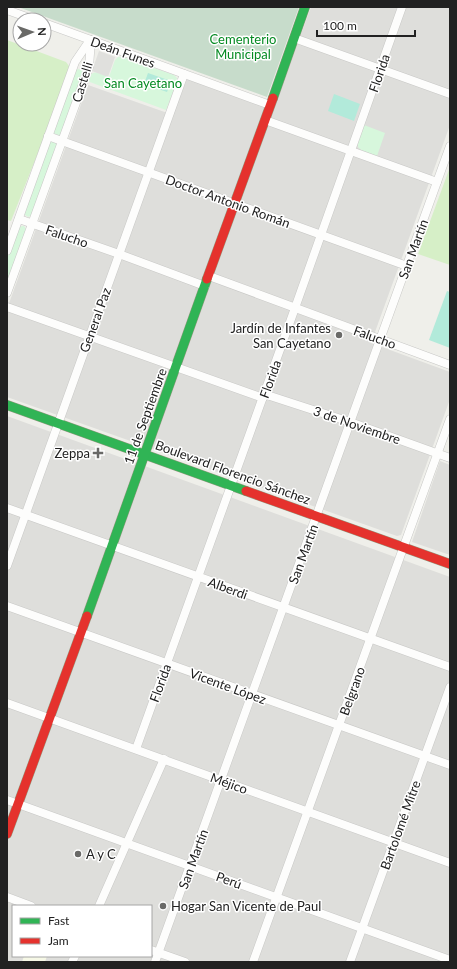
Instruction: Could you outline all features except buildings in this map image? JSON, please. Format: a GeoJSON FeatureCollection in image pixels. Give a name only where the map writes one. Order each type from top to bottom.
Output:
{"type":"FeatureCollection","features":[{"type":"Feature","properties":{"kind":"street","name":"11 de Septiembre"},"geometry":{"type":"LineString","coordinates":[[7,834],[145,455],[305,7]]}},
{"type":"Feature","properties":{"kind":"street","name":"Florida"},"geometry":{"type":"LineString","coordinates":[[136,749],[230,485],[322,234],[402,7]]}},
{"type":"Feature","properties":{"kind":"street","name":"Deán Funes"},"geometry":{"type":"LineString","coordinates":[[52,26],[270,105]]}},
{"type":"Feature","properties":{"kind":"street"},"geometry":{"type":"LineString","coordinates":[[294,38],[450,94]]}},
{"type":"Feature","properties":{"kind":"street","name":"Castelli"},"geometry":{"type":"LineString","coordinates":[[7,251],[75,62],[91,40]]}},
{"type":"Feature","properties":{"kind":"street","name":"Castelli"},"geometry":{"type":"LineString","coordinates":[[7,293],[89,67],[91,40]]}},
{"type":"Feature","properties":{"kind":"street","name":"General Paz"},"geometry":{"type":"LineString","coordinates":[[7,566],[184,74]]}},
{"type":"Feature","properties":{"kind":"street"},"geometry":{"type":"LineString","coordinates":[[265,120],[437,182]]}},
{"type":"Feature","properties":{"kind":"street","name":"Doctor Antonio Román"},"geometry":{"type":"LineString","coordinates":[[48,136],[407,266]]}},
{"type":"Feature","properties":{"kind":"street","name":"San Martín"},"geometry":{"type":"LineString","coordinates":[[155,962],[155,951],[190,866],[222,780],[450,146]]}},
{"type":"Feature","properties":{"kind":"street","name":"Falucho"},"geometry":{"type":"LineString","coordinates":[[19,219],[205,286]]}},
{"type":"Feature","properties":{"kind":"street","name":"Falucho"},"geometry":{"type":"LineString","coordinates":[[209,276],[450,364]]}},
{"type":"Feature","properties":{"kind":"street","name":"3 de Noviembre"},"geometry":{"type":"LineString","coordinates":[[7,308],[263,396],[350,422],[450,458]]}},
{"type":"Feature","properties":{"kind":"street","name":"Boulevard Florencio Sánchez"},"geometry":{"type":"LineString","coordinates":[[7,405],[450,564]]}},
{"type":"Feature","properties":{"kind":"street","name":"Belgrano"},"geometry":{"type":"LineString","coordinates":[[252,962],[450,419]]}},
{"type":"Feature","properties":{"kind":"street","name":"Alberdi"},"geometry":{"type":"LineString","coordinates":[[7,508],[450,667]]}},
{"type":"Feature","properties":{"kind":"street","name":"Vicente López"},"geometry":{"type":"LineString","coordinates":[[7,606],[450,765]]}},
{"type":"Feature","properties":{"kind":"street","name":"Bartolomé Mitre"},"geometry":{"type":"LineString","coordinates":[[350,962],[450,687]]}},
{"type":"Feature","properties":{"kind":"street","name":"Méjico"},"geometry":{"type":"LineString","coordinates":[[7,703],[450,863]]}},
{"type":"Feature","properties":{"kind":"street"},"geometry":{"type":"LineString","coordinates":[[99,905],[164,759]]}},
{"type":"Feature","properties":{"kind":"street","name":"Perú"},"geometry":{"type":"LineString","coordinates":[[7,800],[447,958]]}},
{"type":"Feature","properties":{"kind":"street"},"geometry":{"type":"LineString","coordinates":[[7,897],[29,905]]}},
{"type":"Feature","properties":{"kind":"street"},"geometry":{"type":"LineString","coordinates":[[155,951],[186,962]]}},
{"type":"Feature","properties":{"kind":"shaded area"},"geometry":{"type":"Polygon","coordinates":[[[311,7],[450,7],[450,125],[371,343],[450,372],[450,399],[401,535],[397,536],[7,397],[7,309],[88,85],[173,115],[187,79],[273,110],[311,7]]]}},
{"type":"Feature","properties":{"kind":"shaded area"},"geometry":{"type":"Polygon","coordinates":[[[99,51],[115,57],[108,77],[92,71],[99,51]]]}},
{"type":"Feature","properties":{"kind":"shaded area"},"geometry":{"type":"Polygon","coordinates":[[[7,416],[450,577],[450,962],[7,962],[7,416]]]}},
{"type":"Feature","properties":{"kind":"shaded area"},"geometry":{"type":"Polygon","coordinates":[[[440,461],[450,465],[450,555],[412,542],[440,461]]]}},
{"type":"Feature","properties":{"kind":"shaded area"},"geometry":{"type":"Polygon","coordinates":[[[24,957],[47,957],[45,962],[22,962],[24,957]]]}},
{"type":"Feature","properties":{"kind":"green space","name":"Cementerio Municipal"},"geometry":{"type":"Polygon","coordinates":[[[18,7],[299,7],[267,97],[52,19],[52,12],[32,12],[18,7]]]}},
{"type":"Feature","properties":{"kind":"green space"},"geometry":{"type":"Polygon","coordinates":[[[7,40],[12,42],[12,52],[39,52],[66,62],[69,69],[11,221],[7,220],[7,40]]]}},
{"type":"Feature","properties":{"kind":"green space","name":"San Cayetano"},"geometry":{"type":"Polygon","coordinates":[[[118,57],[123,57],[174,75],[177,78],[177,82],[166,110],[87,81],[93,73],[98,73],[109,77],[115,60],[118,57]]]}},
{"type":"Feature","properties":{"kind":"green space"},"geometry":{"type":"Polygon","coordinates":[[[76,70],[82,70],[83,72],[61,136],[53,133],[76,70]]]}},
{"type":"Feature","properties":{"kind":"green space"},"geometry":{"type":"Polygon","coordinates":[[[148,73],[171,81],[167,92],[144,84],[148,73]]]}},
{"type":"Feature","properties":{"kind":"green space"},"geometry":{"type":"Polygon","coordinates":[[[334,94],[360,104],[354,121],[328,111],[334,94]]]}},
{"type":"Feature","properties":{"kind":"green space"},"geometry":{"type":"Polygon","coordinates":[[[364,125],[385,133],[377,156],[361,150],[358,147],[364,125]]]}},
{"type":"Feature","properties":{"kind":"green space"},"geometry":{"type":"Polygon","coordinates":[[[50,140],[58,143],[32,215],[28,217],[24,214],[50,140]]]}},
{"type":"Feature","properties":{"kind":"green space"},"geometry":{"type":"Polygon","coordinates":[[[450,167],[450,265],[418,254],[450,167]]]}},
{"type":"Feature","properties":{"kind":"green space"},"geometry":{"type":"Polygon","coordinates":[[[22,226],[26,229],[7,284],[7,259],[18,228],[22,226]]]}},
{"type":"Feature","properties":{"kind":"green space"},"geometry":{"type":"Polygon","coordinates":[[[447,291],[450,292],[450,348],[429,340],[447,291]]]}},
{"type":"Feature","properties":{"kind":"traffic: fast"},"geometry":{"type":"LineString","coordinates":[[273,98],[305,7]]}},
{"type":"Feature","properties":{"kind":"traffic: fast"},"geometry":{"type":"LineString","coordinates":[[87,616],[207,279]]}},
{"type":"Feature","properties":{"kind":"traffic: fast"},"geometry":{"type":"LineString","coordinates":[[7,405],[246,491]]}},
{"type":"Feature","properties":{"kind":"traffic: jam"},"geometry":{"type":"LineString","coordinates":[[207,279],[273,98]]}},
{"type":"Feature","properties":{"kind":"traffic: jam"},"geometry":{"type":"LineString","coordinates":[[246,491],[450,564]]}},
{"type":"Feature","properties":{"kind":"traffic: jam"},"geometry":{"type":"LineString","coordinates":[[7,834],[87,616]]}},
{"type":"Feature","properties":{"kind":"place","name":"Jardín de Infantes San Cayetano"},"geometry":{"type":"Point","coordinates":[339,335]}},
{"type":"Feature","properties":{"kind":"place","name":"Zeppa"},"geometry":{"type":"Point","coordinates":[98,453]}},
{"type":"Feature","properties":{"kind":"place","name":"A y C"},"geometry":{"type":"Point","coordinates":[78,854]}},
{"type":"Feature","properties":{"kind":"place","name":"Hogar San Vicente de Paul"},"geometry":{"type":"Point","coordinates":[163,906]}}]}
